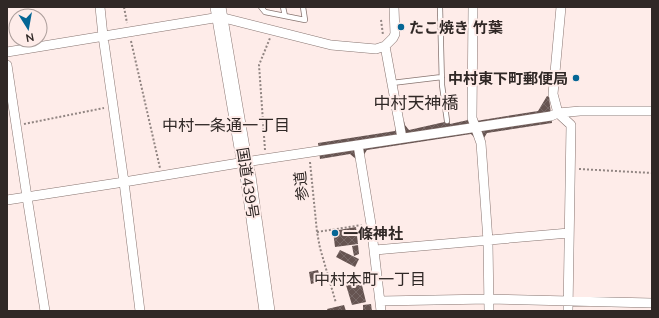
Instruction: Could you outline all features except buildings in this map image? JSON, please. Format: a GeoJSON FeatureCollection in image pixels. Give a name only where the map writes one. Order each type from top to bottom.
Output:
{"type":"FeatureCollection","features":[{"type":"Feature","properties":{"kind":"highway","name":"国道439号"},"geometry":{"type":"LineString","coordinates":[[219,12],[244,162],[248,176],[267,311]]}},
{"type":"Feature","properties":{"kind":"street"},"geometry":{"type":"LineString","coordinates":[[100,7],[140,311]]}},
{"type":"Feature","properties":{"kind":"street"},"geometry":{"type":"LineString","coordinates":[[7,52],[129,32],[219,12],[242,23],[331,44],[376,49],[385,46],[395,34],[394,7]]}},
{"type":"Feature","properties":{"kind":"street"},"geometry":{"type":"LineString","coordinates":[[474,7],[472,118],[481,143],[488,241],[489,311]]}},
{"type":"Feature","properties":{"kind":"street"},"geometry":{"type":"LineString","coordinates":[[561,7],[553,94],[558,113],[571,125],[568,311]]}},
{"type":"Feature","properties":{"kind":"street"},"geometry":{"type":"LineString","coordinates":[[385,46],[402,138]]}},
{"type":"Feature","properties":{"kind":"street"},"geometry":{"type":"LineString","coordinates":[[7,66],[45,311]]}},
{"type":"Feature","properties":{"kind":"street"},"geometry":{"type":"LineString","coordinates":[[7,200],[244,162],[551,116],[558,113],[580,111],[652,111]]}},
{"type":"Feature","properties":{"kind":"street"},"geometry":{"type":"LineString","coordinates":[[447,121],[449,131]]}},
{"type":"Feature","properties":{"kind":"street"},"geometry":{"type":"LineString","coordinates":[[358,145],[375,250],[381,311]]}},
{"type":"Feature","properties":{"kind":"street"},"geometry":{"type":"LineString","coordinates":[[375,250],[569,233]]}},
{"type":"Feature","properties":{"kind":"street"},"geometry":{"type":"LineString","coordinates":[[380,301],[489,300],[652,303]]}},
{"type":"Feature","properties":{"kind":"lane"},"geometry":{"type":"LineString","coordinates":[[261,7],[265,12],[305,20],[303,7]]}},
{"type":"Feature","properties":{"kind":"lane"},"geometry":{"type":"LineString","coordinates":[[283,7],[285,16]]}},
{"type":"Feature","properties":{"kind":"lane"},"geometry":{"type":"LineString","coordinates":[[440,7],[442,85],[447,121]]}},
{"type":"Feature","properties":{"kind":"lane"},"geometry":{"type":"LineString","coordinates":[[392,83],[442,77]]}},
{"type":"Feature","properties":{"kind":"path"},"geometry":{"type":"LineString","coordinates":[[124,7],[162,176]]}},
{"type":"Feature","properties":{"kind":"path"},"geometry":{"type":"LineString","coordinates":[[381,20],[385,46]]}},
{"type":"Feature","properties":{"kind":"path"},"geometry":{"type":"LineString","coordinates":[[265,159],[258,65],[273,30]]}},
{"type":"Feature","properties":{"kind":"path"},"geometry":{"type":"LineString","coordinates":[[16,125],[113,106]]}},
{"type":"Feature","properties":{"kind":"path","name":"参道"},"geometry":{"type":"LineString","coordinates":[[309,152],[317,232],[322,257],[336,303]]}},
{"type":"Feature","properties":{"kind":"path"},"geometry":{"type":"LineString","coordinates":[[570,168],[652,173]]}},
{"type":"Feature","properties":{"kind":"path"},"geometry":{"type":"LineString","coordinates":[[317,232],[371,224]]}},
{"type":"Feature","properties":{"kind":"place","name":"たこ焼き 竹葉"},"geometry":{"type":"Point","coordinates":[401,27]}},
{"type":"Feature","properties":{"kind":"place","name":"中村東下町郵便局"},"geometry":{"type":"Point","coordinates":[576,78]}},
{"type":"Feature","properties":{"kind":"place","name":"一條神社"},"geometry":{"type":"Point","coordinates":[335,233]}},
{"type":"Feature","properties":{"kind":"district","name":"中村天神橋"},"geometry":{"type":"Point","coordinates":[416,102]}},
{"type":"Feature","properties":{"kind":"district","name":"中村一条通一丁目"},"geometry":{"type":"Point","coordinates":[226,125]}},
{"type":"Feature","properties":{"kind":"district","name":"中村本町一丁目"},"geometry":{"type":"Point","coordinates":[370,279]}}]}
